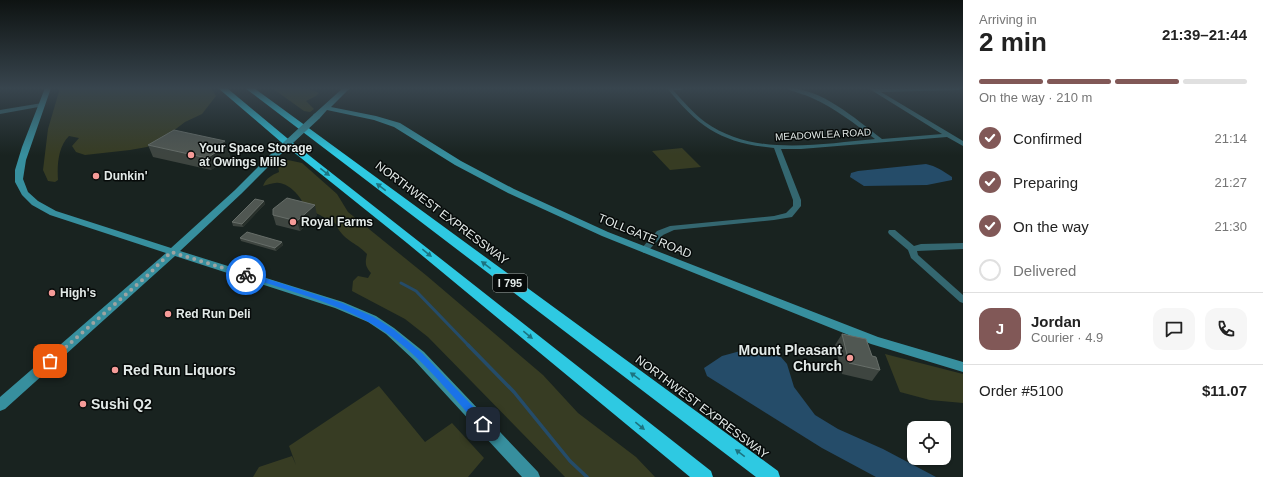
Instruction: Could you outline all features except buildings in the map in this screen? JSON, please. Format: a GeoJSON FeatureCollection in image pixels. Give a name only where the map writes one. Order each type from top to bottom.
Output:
{"type":"FeatureCollection","features":[{"type":"Feature","properties":{"kind":"highway","name":"I 795"},"geometry":{"type":"LineString","coordinates":[[249,110],[704,477]]}},
{"type":"Feature","properties":{"kind":"highway","name":"NORTHWEST EXPRESSWAY"},"geometry":{"type":"LineString","coordinates":[[279,110],[771,477]]}},
{"type":"Feature","properties":{"kind":"main road"},"geometry":{"type":"LineString","coordinates":[[40,110],[20,164],[19,180],[27,196],[38,205],[57,214],[171,252],[339,305],[372,319],[401,339],[419,356],[532,477]]}},
{"type":"Feature","properties":{"kind":"main road"},"geometry":{"type":"LineString","coordinates":[[0,405],[144,278],[324,110]]}},
{"type":"Feature","properties":{"kind":"main road","name":"TOLLGATE ROAD"},"geometry":{"type":"LineString","coordinates":[[338,110],[376,118],[397,125],[458,163],[511,191],[578,223],[867,339],[963,367]]}},
{"type":"Feature","properties":{"kind":"street"},"geometry":{"type":"LineString","coordinates":[[0,112],[10,110]]}},
{"type":"Feature","properties":{"kind":"street","name":"MEADOWLEA ROAD"},"geometry":{"type":"LineString","coordinates":[[689,110],[709,128],[740,140],[777,147],[882,141],[948,135]]}},
{"type":"Feature","properties":{"kind":"street"},"geometry":{"type":"LineString","coordinates":[[837,110],[882,141]]}},
{"type":"Feature","properties":{"kind":"street"},"geometry":{"type":"LineString","coordinates":[[906,110],[963,144]]}},
{"type":"Feature","properties":{"kind":"street"},"geometry":{"type":"LineString","coordinates":[[644,250],[660,233],[673,228],[774,218],[789,215],[797,206],[797,200],[777,147]]}},
{"type":"Feature","properties":{"kind":"street"},"geometry":{"type":"LineString","coordinates":[[892,232],[912,249],[914,256],[963,300]]}},
{"type":"Feature","properties":{"kind":"street"},"geometry":{"type":"LineString","coordinates":[[912,249],[920,247],[963,246]]}},
{"type":"Feature","properties":{"kind":"green space"},"geometry":{"type":"Polygon","coordinates":[[[53,110],[205,110],[202,114],[185,122],[160,141],[147,147],[85,155],[76,152],[72,146],[79,138],[69,136],[62,145],[60,151],[58,162],[58,180],[55,182],[48,181],[43,170],[48,129],[53,110]]]}},
{"type":"Feature","properties":{"kind":"green space"},"geometry":{"type":"Polygon","coordinates":[[[682,148],[701,167],[670,170],[652,151],[682,148]]]}},
{"type":"Feature","properties":{"kind":"green space"},"geometry":{"type":"Polygon","coordinates":[[[288,160],[302,163],[337,194],[348,212],[427,276],[543,375],[578,413],[636,457],[655,477],[565,477],[428,337],[405,319],[352,291],[353,281],[358,276],[368,278],[371,273],[366,264],[367,254],[346,238],[335,223],[317,213],[305,209],[302,200],[292,189],[283,184],[277,183],[263,186],[270,177],[279,172],[278,166],[282,161],[288,160]]]}},
{"type":"Feature","properties":{"kind":"green space"},"geometry":{"type":"Polygon","coordinates":[[[885,354],[963,374],[963,403],[930,400],[900,392],[885,354]]]}},
{"type":"Feature","properties":{"kind":"green space"},"geometry":{"type":"Polygon","coordinates":[[[379,386],[425,442],[452,423],[484,458],[468,477],[253,477],[259,467],[292,456],[296,465],[289,446],[379,386]]]}},
{"type":"Feature","properties":{"kind":"water"},"geometry":{"type":"Polygon","coordinates":[[[926,164],[933,166],[952,177],[952,180],[927,185],[864,186],[850,177],[851,173],[858,171],[926,164]]]}},
{"type":"Feature","properties":{"kind":"water"},"geometry":{"type":"Polygon","coordinates":[[[744,350],[764,351],[781,357],[787,364],[794,387],[815,415],[838,429],[907,462],[907,465],[913,465],[936,477],[876,477],[822,448],[707,376],[704,368],[722,356],[744,350]]]}},
{"type":"Feature","properties":{"kind":"waterway"},"geometry":{"type":"LineString","coordinates":[[401,283],[416,291],[469,346]]}},
{"type":"Feature","properties":{"kind":"waterway"},"geometry":{"type":"LineString","coordinates":[[468,345],[514,392],[570,461],[587,477]]}},
{"type":"Feature","properties":{"kind":"way so far"},"geometry":{"type":"LineString","coordinates":[[50,361],[148,275],[171,252],[246,275]]}},
{"type":"Feature","properties":{"kind":"place","name":"Your Space Storage at Owings Mills"},"geometry":{"type":"Point","coordinates":[191,155]}},
{"type":"Feature","properties":{"kind":"place","name":"Dunkin'"},"geometry":{"type":"Point","coordinates":[96,176]}},
{"type":"Feature","properties":{"kind":"place","name":"Royal Farms"},"geometry":{"type":"Point","coordinates":[293,222]}},
{"type":"Feature","properties":{"kind":"place","name":"High's"},"geometry":{"type":"Point","coordinates":[52,293]}},
{"type":"Feature","properties":{"kind":"place","name":"Red Run Deli"},"geometry":{"type":"Point","coordinates":[168,314]}},
{"type":"Feature","properties":{"kind":"place","name":"Mount Pleasant Church"},"geometry":{"type":"Point","coordinates":[850,358]}},
{"type":"Feature","properties":{"kind":"place","name":"Red Run Liquors"},"geometry":{"type":"Point","coordinates":[115,370]}},
{"type":"Feature","properties":{"kind":"place","name":"Sushi Q2"},"geometry":{"type":"Point","coordinates":[83,404]}},
{"type":"Feature","properties":{"kind":"route"},"geometry":{"type":"LineString","coordinates":[[246,275],[339,305],[372,319],[401,339],[419,356],[483,424]]}}]}
